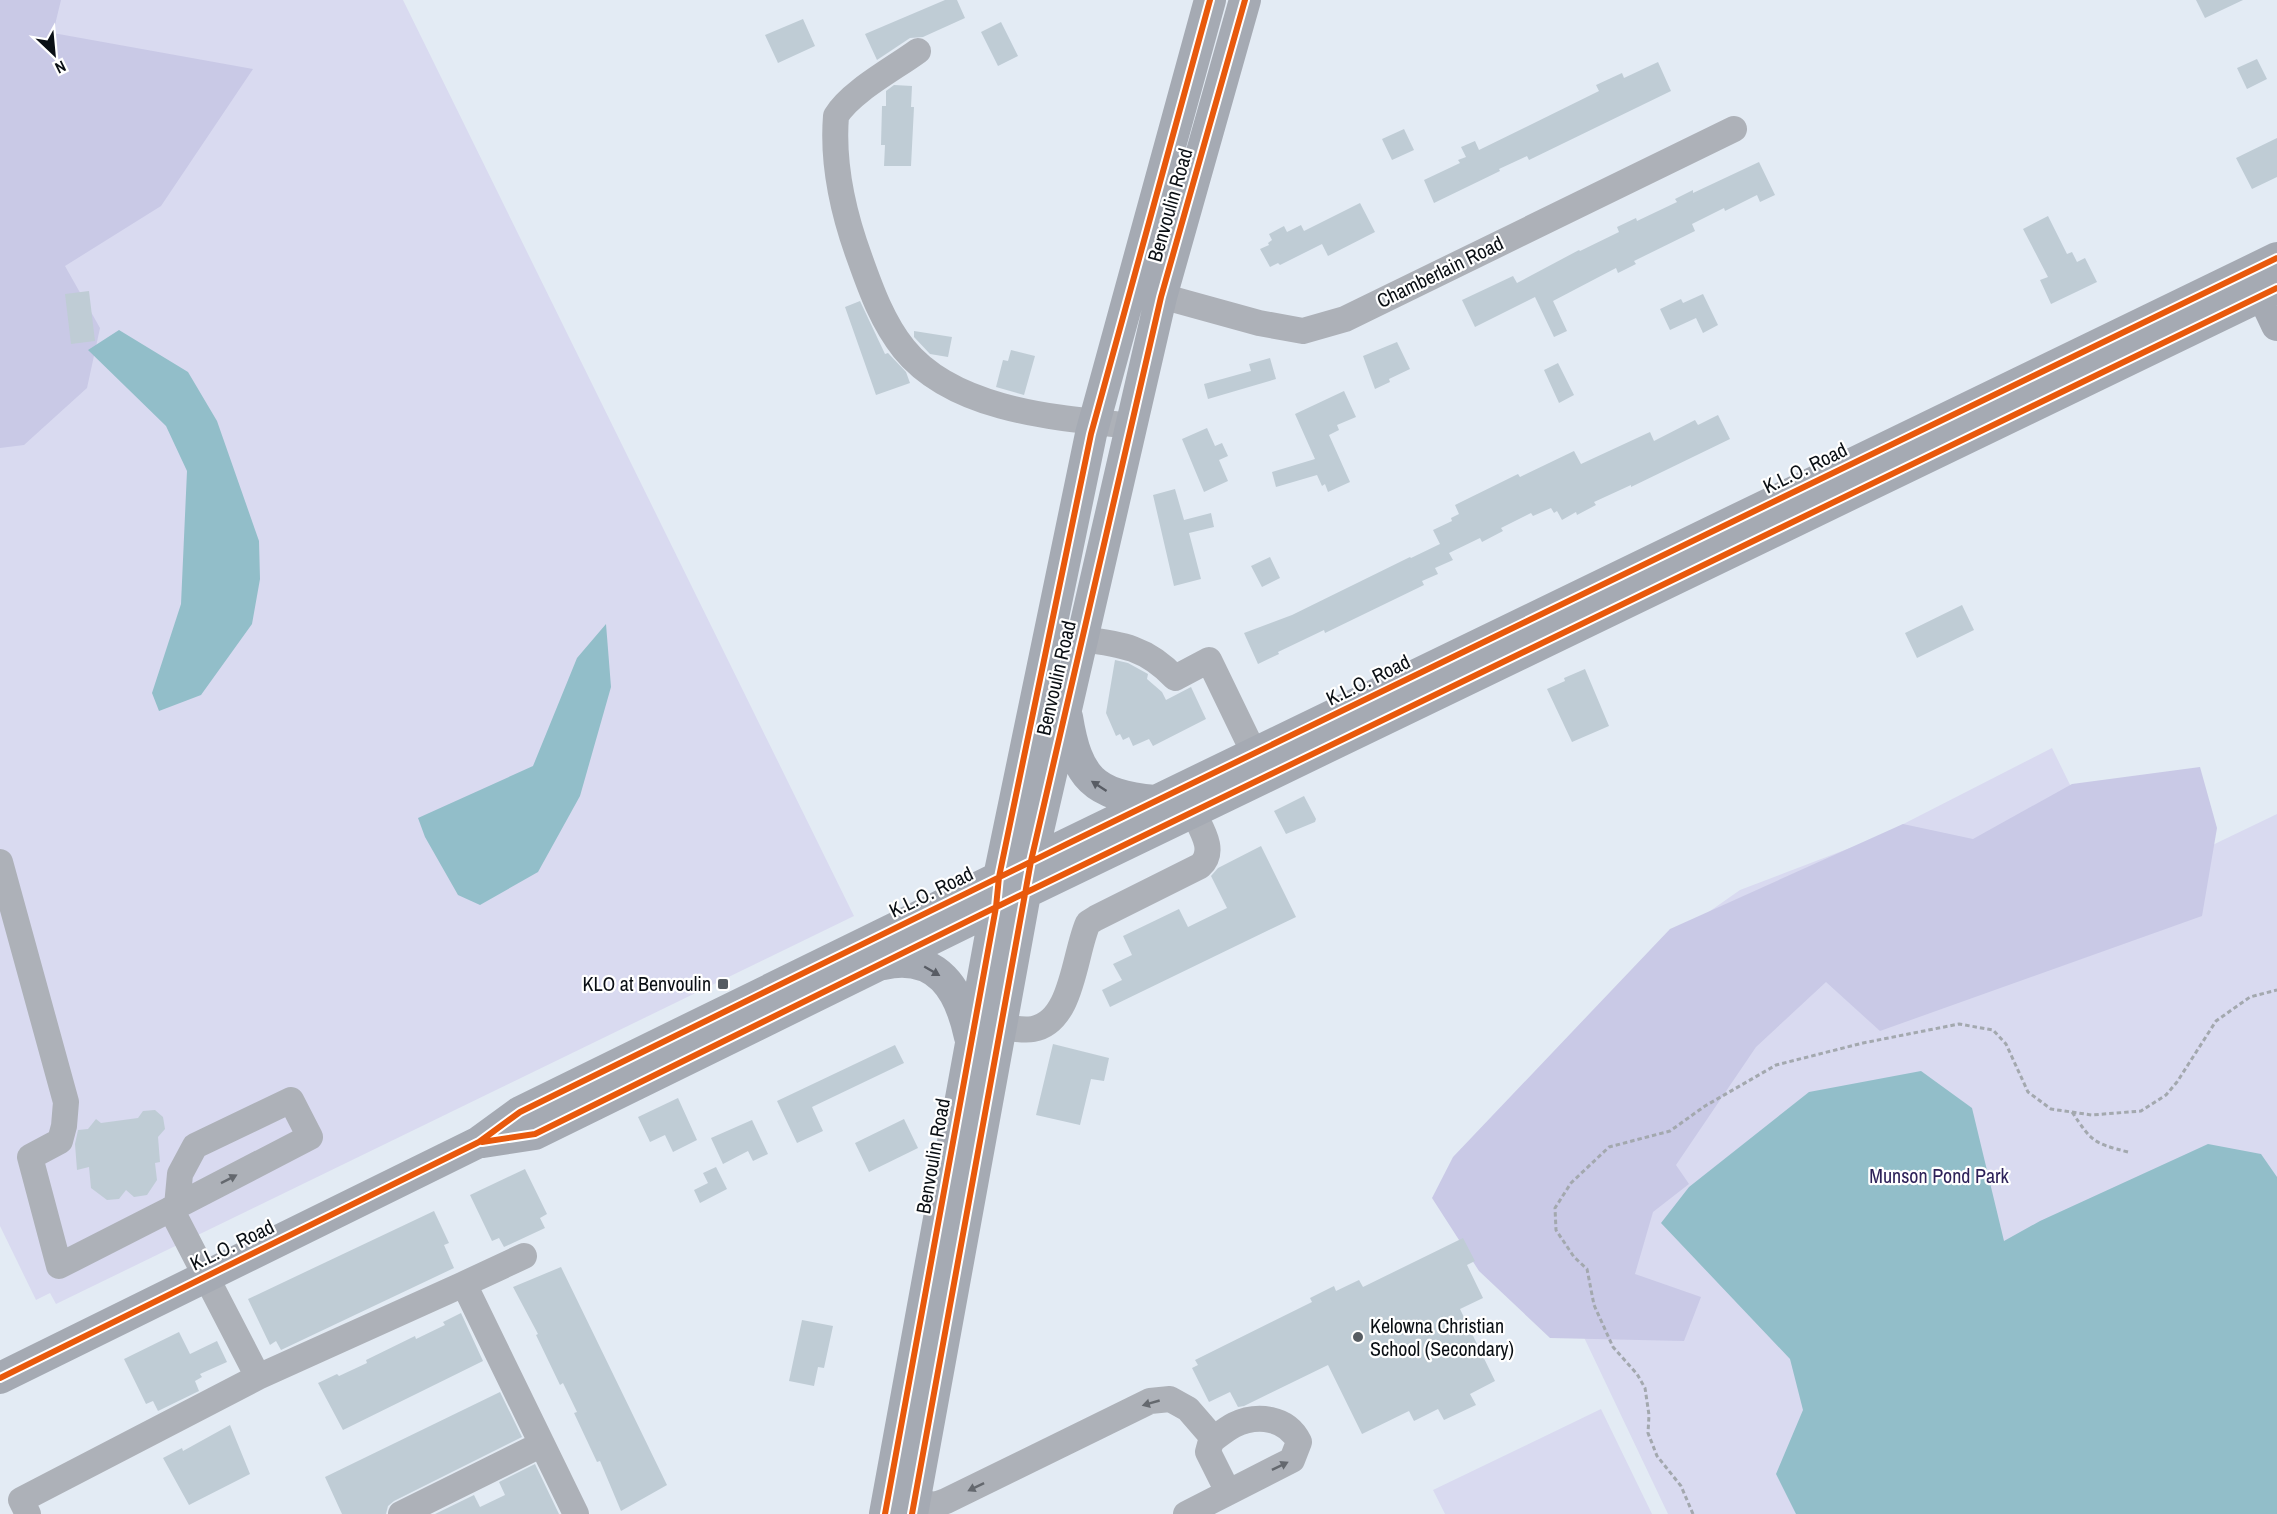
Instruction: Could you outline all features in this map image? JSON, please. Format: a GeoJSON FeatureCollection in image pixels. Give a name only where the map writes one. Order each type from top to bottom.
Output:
{"type":"FeatureCollection","features":[{"type":"Feature","properties":{"kind":"main road","name":"Benvoulin Road"},"geometry":{"type":"LineString","coordinates":[[885,1514],[997,892],[1095,422],[1210,0]]}},
{"type":"Feature","properties":{"kind":"main road","name":"Benvoulin Road"},"geometry":{"type":"LineString","coordinates":[[914,1507],[1031,861],[1161,297],[1245,0]]}},
{"type":"Feature","properties":{"kind":"main road"},"geometry":{"type":"LineString","coordinates":[[2267,278],[2277,325]]}},
{"type":"Feature","properties":{"kind":"main road","name":"K.L.O. Road"},"geometry":{"type":"LineString","coordinates":[[479,1142],[535,1134],[876,966],[997,892],[1031,861],[1254,753],[2267,278]]}},
{"type":"Feature","properties":{"kind":"main road","name":"K.L.O. Road"},"geometry":{"type":"LineString","coordinates":[[0,1378],[479,1142],[520,1112],[997,892],[1025,893],[1193,812],[2267,278]]}},
{"type":"Feature","properties":{"kind":"main road"},"geometry":{"type":"LineString","coordinates":[[1066,710],[1071,743],[1090,780],[1106,791],[1125,798],[1155,801]]}},
{"type":"Feature","properties":{"kind":"main road"},"geometry":{"type":"LineString","coordinates":[[876,966],[896,962],[912,963],[928,967],[945,979],[959,999],[971,1041]]}},
{"type":"Feature","properties":{"kind":"street"},"geometry":{"type":"LineString","coordinates":[[918,51],[853,97],[841,107],[836,116],[838,181],[842,204],[868,282],[883,316],[904,349],[927,372],[956,390],[995,406],[1132,426]]}},
{"type":"Feature","properties":{"kind":"street","name":"Chamberlain Road"},"geometry":{"type":"LineString","coordinates":[[1131,288],[1259,323],[1303,331],[1345,319],[1734,129]]}},
{"type":"Feature","properties":{"kind":"street"},"geometry":{"type":"LineString","coordinates":[[1082,639],[1136,648],[1161,663],[1176,678],[1209,660],[1254,753]]}},
{"type":"Feature","properties":{"kind":"street"},"geometry":{"type":"LineString","coordinates":[[1001,1027],[1034,1029],[1049,1022],[1063,1005],[1088,924],[1206,861],[1208,847],[1193,812]]}},
{"type":"Feature","properties":{"kind":"street"},"geometry":{"type":"LineString","coordinates":[[0,862],[66,1102],[60,1141],[30,1157],[59,1266],[174,1208],[310,1137],[291,1100],[195,1146],[180,1174],[174,1208],[205,1277],[258,1377]]}},
{"type":"Feature","properties":{"kind":"street"},"geometry":{"type":"LineString","coordinates":[[28,1514],[21,1500],[258,1377],[525,1256]]}},
{"type":"Feature","properties":{"kind":"street"},"geometry":{"type":"LineString","coordinates":[[464,1284],[576,1514]]}},
{"type":"Feature","properties":{"kind":"street"},"geometry":{"type":"LineString","coordinates":[[914,1507],[935,1505],[946,1507],[1150,1401],[1170,1399],[1188,1409],[1214,1439]]}},
{"type":"Feature","properties":{"kind":"street"},"geometry":{"type":"LineString","coordinates":[[1186,1514],[1292,1460],[1299,1442],[1294,1432],[1283,1424],[1261,1418],[1234,1425],[1211,1441],[1208,1452],[1228,1492]]}},
{"type":"Feature","properties":{"kind":"street"},"geometry":{"type":"LineString","coordinates":[[401,1514],[542,1443]]}},
{"type":"Feature","properties":{"kind":"path"},"geometry":{"type":"LineString","coordinates":[[1693,1514],[1681,1486],[1657,1456],[1648,1433],[1649,1415],[1645,1388],[1637,1374],[1613,1347],[1594,1305],[1587,1269],[1574,1257],[1556,1230],[1555,1208],[1571,1183],[1609,1147],[1670,1131],[1705,1106],[1776,1065],[1863,1043],[1959,1024],[1993,1030],[2006,1044],[2028,1092],[2050,1109],[2092,1114],[2141,1111],[2166,1095],[2177,1082],[2216,1021],[2250,997],[2277,990]]}},
{"type":"Feature","properties":{"kind":"path"},"geometry":{"type":"LineString","coordinates":[[2073,1112],[2089,1136],[2103,1146],[2128,1152]]}},
{"type":"Feature","properties":{"kind":"green space"},"geometry":{"type":"Polygon","coordinates":[[[0,0],[403,0],[854,916],[56,1304],[50,1293],[36,1300],[0,1226],[0,0]]]}},
{"type":"Feature","properties":{"kind":"green space","name":"Munson Pond Park"},"geometry":{"type":"Polygon","coordinates":[[[2052,748],[2121,889],[2277,814],[2277,1514],[1668,1514],[1512,1186],[1673,937],[1740,890],[1876,838],[2052,748]]]}},
{"type":"Feature","properties":{"kind":"green space"},"geometry":{"type":"Polygon","coordinates":[[[1601,1409],[1652,1514],[1445,1514],[1433,1490],[1601,1409]]]}},
{"type":"Feature","properties":{"kind":"shaded area"},"geometry":{"type":"Polygon","coordinates":[[[0,0],[61,0],[53,33],[253,69],[161,206],[65,266],[100,328],[87,388],[24,445],[0,448],[0,0]]]}},
{"type":"Feature","properties":{"kind":"shaded area"},"geometry":{"type":"Polygon","coordinates":[[[119,330],[188,372],[217,421],[259,541],[260,579],[252,624],[201,695],[159,711],[152,693],[181,604],[187,471],[166,426],[88,350],[119,330]]]}},
{"type":"Feature","properties":{"kind":"shaded area"},"geometry":{"type":"Polygon","coordinates":[[[606,624],[611,687],[580,796],[538,872],[480,905],[458,895],[425,837],[418,818],[533,766],[577,658],[606,624]]]}},
{"type":"Feature","properties":{"kind":"shaded area"},"geometry":{"type":"Polygon","coordinates":[[[2200,767],[2217,828],[2202,916],[1880,1031],[1826,982],[1756,1047],[1676,1165],[1689,1184],[1653,1212],[1635,1274],[1701,1297],[1684,1341],[1550,1338],[1479,1271],[1432,1198],[1453,1157],[1670,929],[1903,824],[1973,839],[2072,784],[2200,767]]]}},
{"type":"Feature","properties":{"kind":"shaded area"},"geometry":{"type":"Polygon","coordinates":[[[1921,1071],[1972,1108],[2004,1241],[2040,1221],[2208,1144],[2261,1154],[2277,1177],[2277,1514],[1796,1514],[1776,1474],[1803,1410],[1790,1359],[1661,1223],[1689,1187],[1809,1092],[1921,1071]]]}},
{"type":"Feature","properties":{"kind":"building"},"geometry":{"type":"Polygon","coordinates":[[[945,0],[957,0],[965,18],[923,37],[910,38],[877,60],[865,34],[945,0]]]}},
{"type":"Feature","properties":{"kind":"building"},"geometry":{"type":"Polygon","coordinates":[[[2196,0],[2243,0],[2205,18],[2196,0]]]}},
{"type":"Feature","properties":{"kind":"building"},"geometry":{"type":"Polygon","coordinates":[[[803,19],[815,46],[778,63],[765,35],[803,19]]]}},
{"type":"Feature","properties":{"kind":"building"},"geometry":{"type":"Polygon","coordinates":[[[1001,22],[1018,56],[998,66],[981,32],[1001,22]]]}},
{"type":"Feature","properties":{"kind":"building"},"geometry":{"type":"Polygon","coordinates":[[[2257,59],[2267,79],[2247,89],[2237,68],[2257,59]]]}},
{"type":"Feature","properties":{"kind":"building"},"geometry":{"type":"Polygon","coordinates":[[[1658,62],[1671,91],[1529,160],[1527,156],[1499,169],[1500,171],[1434,203],[1424,180],[1460,163],[1458,160],[1466,157],[1461,147],[1475,141],[1479,150],[1599,91],[1596,85],[1622,73],[1624,78],[1658,62]]]}},
{"type":"Feature","properties":{"kind":"building"},"geometry":{"type":"Polygon","coordinates":[[[894,85],[912,86],[911,107],[914,107],[911,166],[884,166],[885,145],[881,145],[882,106],[886,106],[886,91],[894,85]]]}},
{"type":"Feature","properties":{"kind":"building"},"geometry":{"type":"Polygon","coordinates":[[[1404,129],[1414,150],[1392,160],[1382,139],[1404,129]]]}},
{"type":"Feature","properties":{"kind":"building"},"geometry":{"type":"Polygon","coordinates":[[[2277,138],[2277,177],[2252,189],[2236,158],[2277,138]]]}},
{"type":"Feature","properties":{"kind":"building"},"geometry":{"type":"Polygon","coordinates":[[[1759,162],[1775,195],[1760,202],[1757,195],[1725,211],[1724,208],[1692,224],[1695,231],[1634,261],[1636,264],[1618,273],[1616,268],[1553,301],[1567,331],[1554,337],[1535,297],[1475,327],[1462,300],[1513,276],[1517,283],[1619,232],[1617,227],[1636,218],[1637,221],[1677,202],[1675,199],[1693,190],[1693,193],[1759,162]]]}},
{"type":"Feature","properties":{"kind":"building"},"geometry":{"type":"Polygon","coordinates":[[[1360,203],[1375,232],[1328,256],[1322,244],[1280,265],[1278,263],[1270,267],[1260,249],[1269,245],[1268,243],[1272,240],[1269,234],[1284,226],[1287,232],[1301,225],[1304,231],[1360,203]]]}},
{"type":"Feature","properties":{"kind":"building"},"geometry":{"type":"Polygon","coordinates":[[[2048,216],[2067,254],[2072,252],[2077,262],[2085,258],[2097,282],[2051,304],[2040,280],[2048,277],[2023,229],[2048,216]]]}},
{"type":"Feature","properties":{"kind":"building"},"geometry":{"type":"Polygon","coordinates":[[[89,291],[95,341],[71,344],[65,294],[89,291]]]}},
{"type":"Feature","properties":{"kind":"building"},"geometry":{"type":"Polygon","coordinates":[[[1703,294],[1718,325],[1703,333],[1696,318],[1670,330],[1660,309],[1681,299],[1683,303],[1703,294]]]}},
{"type":"Feature","properties":{"kind":"building"},"geometry":{"type":"Polygon","coordinates":[[[860,301],[885,354],[888,353],[906,372],[910,383],[876,395],[845,307],[860,301]]]}},
{"type":"Feature","properties":{"kind":"building"},"geometry":{"type":"Polygon","coordinates":[[[914,331],[952,337],[948,357],[930,354],[914,337],[914,331]]]}},
{"type":"Feature","properties":{"kind":"building"},"geometry":{"type":"Polygon","coordinates":[[[1397,342],[1410,369],[1375,389],[1363,356],[1397,342]]]}},
{"type":"Feature","properties":{"kind":"building"},"geometry":{"type":"Polygon","coordinates":[[[1011,350],[1035,356],[1024,395],[996,387],[1003,360],[1008,361],[1011,350]]]}},
{"type":"Feature","properties":{"kind":"building"},"geometry":{"type":"Polygon","coordinates":[[[1270,358],[1276,379],[1208,399],[1204,384],[1251,371],[1249,364],[1270,358]]]}},
{"type":"Feature","properties":{"kind":"building"},"geometry":{"type":"Polygon","coordinates":[[[1558,363],[1574,395],[1559,403],[1544,370],[1558,363]]]}},
{"type":"Feature","properties":{"kind":"building"},"geometry":{"type":"Polygon","coordinates":[[[1344,391],[1356,417],[1337,425],[1339,430],[1329,435],[1350,482],[1328,492],[1325,484],[1322,486],[1317,475],[1276,487],[1272,472],[1315,459],[1295,414],[1344,391]]]}},
{"type":"Feature","properties":{"kind":"building"},"geometry":{"type":"Polygon","coordinates":[[[1718,415],[1730,439],[1631,487],[1631,485],[1594,502],[1596,505],[1577,515],[1576,512],[1562,520],[1557,511],[1554,513],[1551,508],[1533,516],[1531,513],[1501,528],[1503,531],[1482,542],[1480,538],[1449,553],[1453,560],[1435,568],[1438,574],[1422,581],[1424,585],[1325,633],[1324,630],[1258,664],[1244,633],[1292,615],[1440,544],[1433,530],[1452,521],[1451,518],[1459,514],[1455,505],[1518,474],[1520,477],[1574,451],[1581,464],[1650,432],[1654,441],[1695,420],[1698,425],[1718,415]]]}},
{"type":"Feature","properties":{"kind":"building"},"geometry":{"type":"Polygon","coordinates":[[[1207,428],[1215,446],[1222,443],[1228,456],[1219,460],[1228,481],[1204,492],[1182,439],[1207,428]]]}},
{"type":"Feature","properties":{"kind":"building"},"geometry":{"type":"Polygon","coordinates":[[[1175,489],[1184,520],[1211,513],[1214,527],[1189,533],[1201,579],[1174,586],[1153,495],[1175,489]]]}},
{"type":"Feature","properties":{"kind":"building"},"geometry":{"type":"Polygon","coordinates":[[[1270,557],[1280,578],[1262,587],[1251,566],[1270,557]]]}},
{"type":"Feature","properties":{"kind":"building"},"geometry":{"type":"Polygon","coordinates":[[[1962,605],[1974,630],[1917,658],[1905,633],[1962,605]]]}},
{"type":"Feature","properties":{"kind":"building"},"geometry":{"type":"Polygon","coordinates":[[[1115,660],[1128,663],[1148,674],[1147,679],[1162,692],[1166,700],[1191,687],[1206,719],[1153,746],[1149,739],[1133,746],[1129,737],[1123,740],[1120,734],[1116,736],[1106,713],[1115,660]]]}},
{"type":"Feature","properties":{"kind":"building"},"geometry":{"type":"Polygon","coordinates":[[[1585,669],[1609,726],[1572,742],[1547,689],[1565,681],[1564,678],[1585,669]]]}},
{"type":"Feature","properties":{"kind":"building"},"geometry":{"type":"Polygon","coordinates":[[[1304,796],[1316,819],[1315,822],[1286,834],[1274,811],[1304,796]]]}},
{"type":"Feature","properties":{"kind":"building"},"geometry":{"type":"Polygon","coordinates":[[[1261,846],[1296,917],[1110,1007],[1102,990],[1122,980],[1113,964],[1132,955],[1123,936],[1179,909],[1188,927],[1227,908],[1211,876],[1218,868],[1261,846]]]}},
{"type":"Feature","properties":{"kind":"building"},"geometry":{"type":"Polygon","coordinates":[[[1053,1044],[1109,1058],[1104,1081],[1091,1079],[1080,1125],[1036,1115],[1053,1044]]]}},
{"type":"Feature","properties":{"kind":"building"},"geometry":{"type":"Polygon","coordinates":[[[895,1045],[904,1063],[812,1107],[823,1131],[797,1143],[777,1101],[895,1045]]]}},
{"type":"Feature","properties":{"kind":"building"},"geometry":{"type":"Polygon","coordinates":[[[678,1098],[697,1140],[673,1152],[665,1135],[650,1142],[638,1117],[678,1098]]]}},
{"type":"Feature","properties":{"kind":"building"},"geometry":{"type":"Polygon","coordinates":[[[155,1110],[163,1117],[165,1129],[158,1137],[160,1162],[155,1163],[157,1180],[147,1195],[134,1197],[126,1190],[119,1199],[107,1200],[91,1188],[89,1167],[77,1170],[75,1144],[78,1130],[88,1129],[96,1119],[101,1123],[138,1118],[143,1111],[155,1110]]]}},
{"type":"Feature","properties":{"kind":"building"},"geometry":{"type":"Polygon","coordinates":[[[904,1119],[918,1148],[869,1172],[855,1143],[904,1119]]]}},
{"type":"Feature","properties":{"kind":"building"},"geometry":{"type":"Polygon","coordinates":[[[752,1120],[768,1154],[753,1161],[748,1151],[723,1164],[711,1138],[752,1120]]]}},
{"type":"Feature","properties":{"kind":"building"},"geometry":{"type":"Polygon","coordinates":[[[716,1167],[727,1189],[700,1203],[694,1190],[708,1183],[703,1173],[716,1167]]]}},
{"type":"Feature","properties":{"kind":"building"},"geometry":{"type":"Polygon","coordinates":[[[525,1169],[547,1214],[540,1218],[545,1228],[504,1247],[499,1238],[492,1241],[470,1195],[525,1169]]]}},
{"type":"Feature","properties":{"kind":"building"},"geometry":{"type":"Polygon","coordinates":[[[434,1211],[449,1243],[444,1245],[454,1268],[281,1350],[276,1341],[270,1345],[248,1299],[434,1211]]]}},
{"type":"Feature","properties":{"kind":"building","name":"Kelowna Christian School (Secondary)"},"geometry":{"type":"Polygon","coordinates":[[[1463,1238],[1475,1261],[1467,1265],[1483,1298],[1460,1309],[1495,1381],[1470,1394],[1476,1405],[1444,1420],[1438,1409],[1414,1421],[1409,1411],[1362,1434],[1328,1365],[1244,1406],[1238,1407],[1230,1392],[1209,1402],[1192,1368],[1198,1365],[1195,1360],[1312,1302],[1310,1298],[1334,1286],[1336,1291],[1359,1280],[1363,1287],[1463,1238]]]}},
{"type":"Feature","properties":{"kind":"building"},"geometry":{"type":"Polygon","coordinates":[[[561,1267],[667,1485],[621,1511],[600,1461],[597,1462],[574,1413],[577,1412],[563,1383],[560,1385],[536,1335],[538,1334],[513,1287],[561,1267]]]}},
{"type":"Feature","properties":{"kind":"building"},"geometry":{"type":"Polygon","coordinates":[[[461,1313],[483,1361],[343,1430],[318,1383],[367,1363],[366,1360],[415,1336],[416,1339],[445,1325],[443,1322],[461,1313]]]}},
{"type":"Feature","properties":{"kind":"building"},"geometry":{"type":"Polygon","coordinates":[[[802,1320],[833,1326],[824,1368],[818,1367],[814,1386],[789,1381],[802,1320]]]}},
{"type":"Feature","properties":{"kind":"building"},"geometry":{"type":"Polygon","coordinates":[[[179,1332],[190,1354],[217,1341],[227,1362],[200,1374],[202,1377],[195,1381],[199,1391],[158,1411],[153,1401],[146,1404],[124,1359],[179,1332]]]}},
{"type":"Feature","properties":{"kind":"building"},"geometry":{"type":"Polygon","coordinates":[[[500,1392],[522,1437],[394,1501],[388,1506],[386,1514],[342,1514],[325,1477],[500,1392]]]}},
{"type":"Feature","properties":{"kind":"building"},"geometry":{"type":"Polygon","coordinates":[[[230,1425],[250,1474],[189,1505],[163,1458],[182,1448],[183,1451],[230,1425]]]}},
{"type":"Feature","properties":{"kind":"building"},"geometry":{"type":"Polygon","coordinates":[[[535,1464],[559,1514],[435,1514],[474,1495],[480,1507],[505,1495],[499,1482],[535,1464]]]}},
{"type":"Feature","properties":{"kind":"cycle path"},"geometry":{"type":"LineString","coordinates":[[885,1514],[996,907],[999,877],[1091,434],[1210,0]]}},
{"type":"Feature","properties":{"kind":"cycle path"},"geometry":{"type":"LineString","coordinates":[[912,1514],[1031,861],[1161,297],[1245,0]]}},
{"type":"Feature","properties":{"kind":"cycle path"},"geometry":{"type":"LineString","coordinates":[[0,1378],[479,1142],[520,1112],[1067,844],[2277,258]]}},
{"type":"Feature","properties":{"kind":"cycle path"},"geometry":{"type":"LineString","coordinates":[[482,1142],[535,1134],[1025,893],[2277,288]]}},
{"type":"Feature","properties":{"kind":"place","name":"KLO at Benvoulin"},"geometry":{"type":"Point","coordinates":[723,984]}},
{"type":"Feature","properties":{"kind":"place","name":"Kelowna Christian School (Secondary)"},"geometry":{"type":"Point","coordinates":[1358,1337]}}]}
